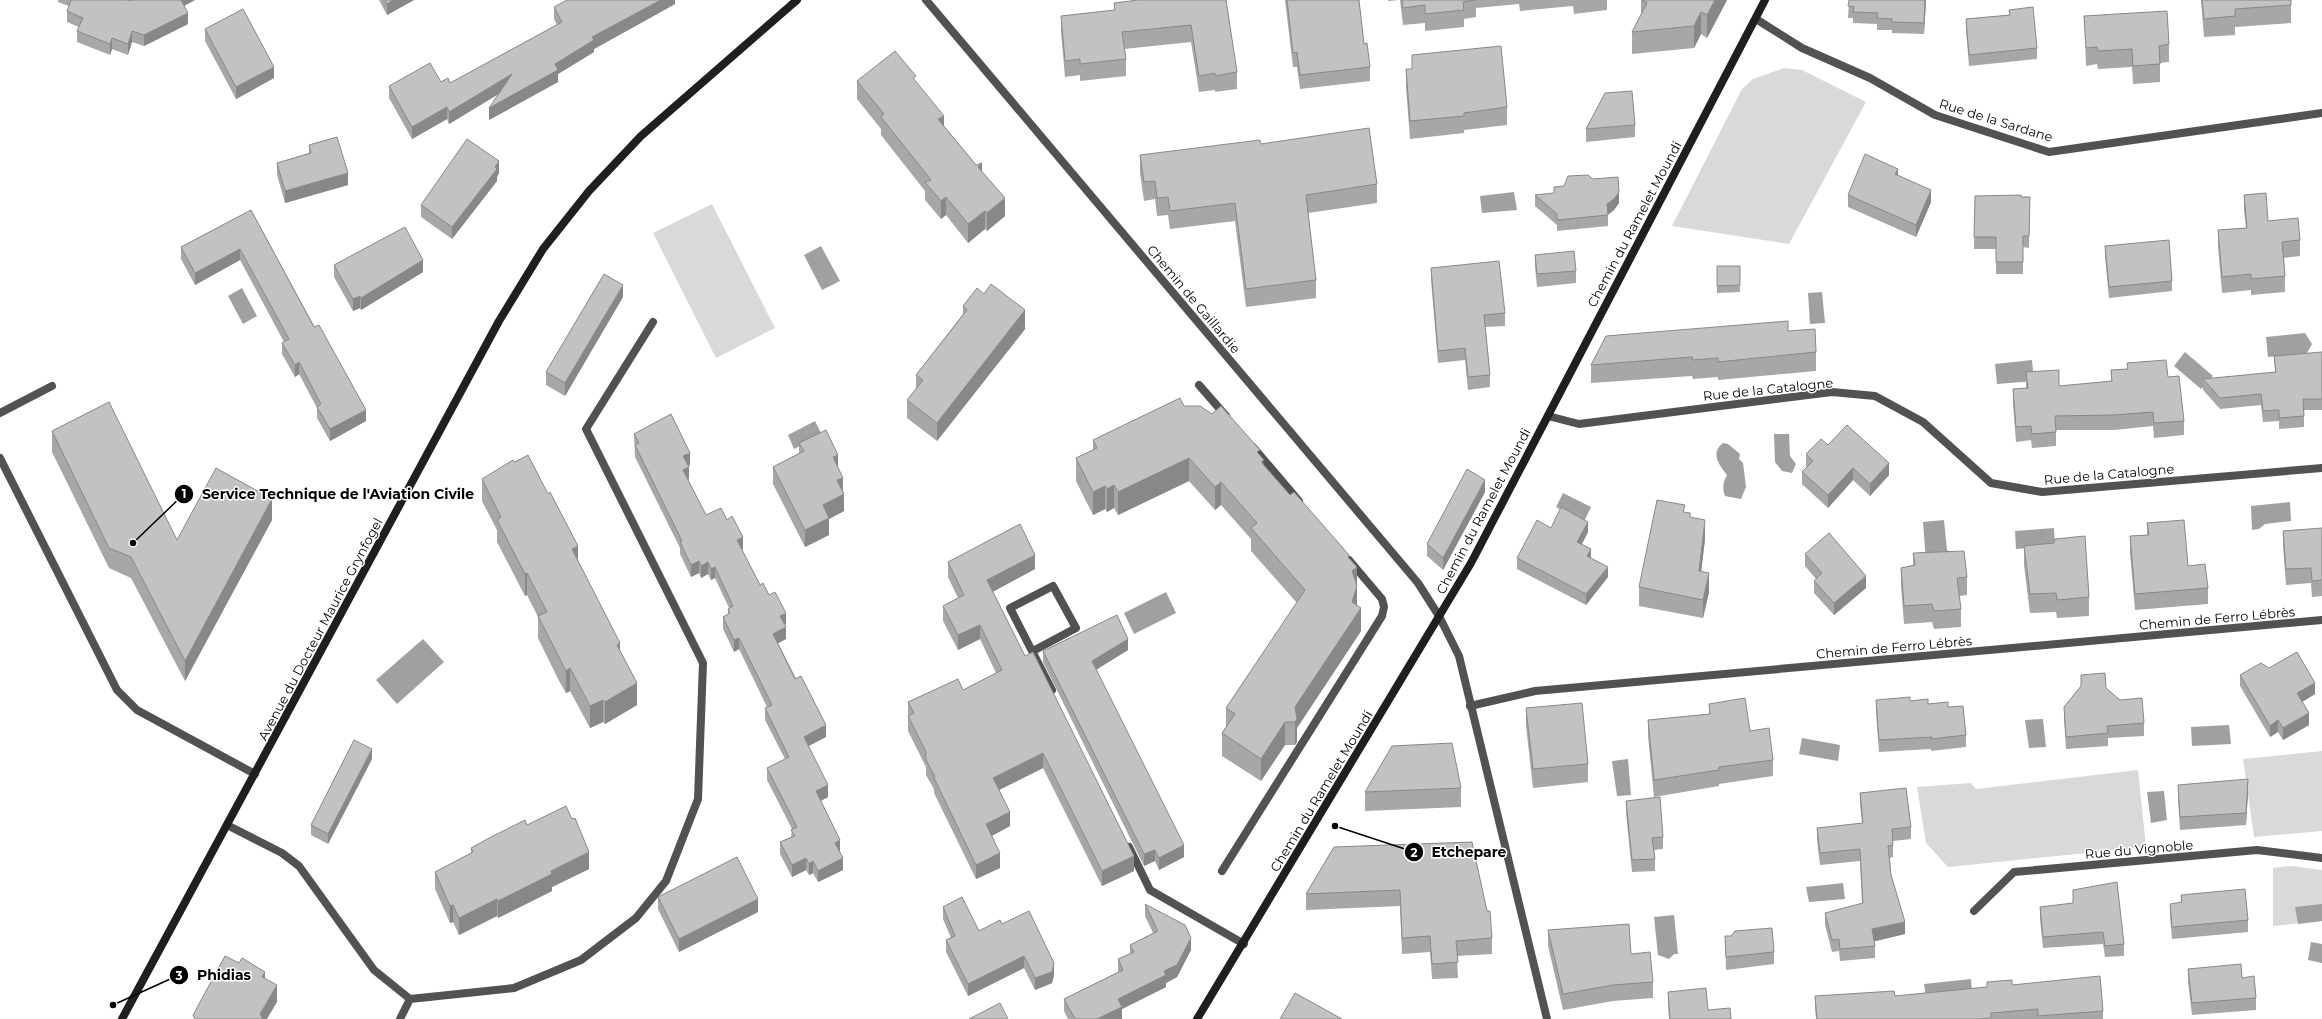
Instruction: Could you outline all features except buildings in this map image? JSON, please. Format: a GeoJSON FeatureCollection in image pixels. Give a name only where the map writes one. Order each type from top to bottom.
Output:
{"type":"FeatureCollection","features":[{"type":"Feature","properties":{"kind":"street","name":"Avenue du Docteur Maurice Grynfogel"},"geometry":{"type":"LineString","coordinates":[[122,1019],[499,321],[543,249],[589,191],[641,136],[797,0]]}},
{"type":"Feature","properties":{"kind":"street","name":"Chemin de Gaillardie"},"geometry":{"type":"LineString","coordinates":[[926,0],[1418,584],[1439,616]]}},
{"type":"Feature","properties":{"kind":"street","name":"Chemin du Ramelet Moundi"},"geometry":{"type":"LineString","coordinates":[[1197,1019],[1244,944],[1471,563],[1766,0]]}},
{"type":"Feature","properties":{"kind":"street","name":"Rue de la Sardane"},"geometry":{"type":"LineString","coordinates":[[1756,19],[1802,48],[1870,78],[1935,115],[2049,152],[2322,113]]}},
{"type":"Feature","properties":{"kind":"street"},"geometry":{"type":"LineString","coordinates":[[227,825],[282,853],[299,866],[374,970],[410,1000],[514,988],[580,960],[636,918],[666,881],[698,799],[702,663],[586,429],[653,322]]}},
{"type":"Feature","properties":{"kind":"street"},"geometry":{"type":"LineString","coordinates":[[1199,385],[1230,421]]}},
{"type":"Feature","properties":{"kind":"street"},"geometry":{"type":"LineString","coordinates":[[0,413],[52,386]]}},
{"type":"Feature","properties":{"kind":"street","name":"Rue de la Catalogne"},"geometry":{"type":"LineString","coordinates":[[1548,416],[1579,424],[1832,392],[1875,396],[1923,422],[1991,483],[2042,492],[2322,468]]}},
{"type":"Feature","properties":{"kind":"street"},"geometry":{"type":"LineString","coordinates":[[1245,439],[1307,511]]}},
{"type":"Feature","properties":{"kind":"street"},"geometry":{"type":"LineString","coordinates":[[0,458],[117,690],[137,710],[255,774]]}},
{"type":"Feature","properties":{"kind":"street"},"geometry":{"type":"LineString","coordinates":[[1222,871],[1382,616],[1384,607],[1382,599],[1344,553]]}},
{"type":"Feature","properties":{"kind":"street"},"geometry":{"type":"LineString","coordinates":[[1032,651],[1076,628],[1053,586],[1010,608],[1057,700]]}},
{"type":"Feature","properties":{"kind":"street"},"geometry":{"type":"LineString","coordinates":[[1439,616],[1459,656],[1547,1019]]}},
{"type":"Feature","properties":{"kind":"street","name":"Chemin de Ferro Lébrès"},"geometry":{"type":"LineString","coordinates":[[1470,706],[1535,691],[2322,620]]}},
{"type":"Feature","properties":{"kind":"street"},"geometry":{"type":"LineString","coordinates":[[1126,840],[1150,890],[1244,944]]}},
{"type":"Feature","properties":{"kind":"street","name":"Rue du Vignoble"},"geometry":{"type":"LineString","coordinates":[[1974,911],[2014,872],[2257,850],[2322,858]]}},
{"type":"Feature","properties":{"kind":"street"},"geometry":{"type":"LineString","coordinates":[[400,1019],[410,1000]]}},
{"type":"Feature","properties":{"kind":"shaded area"},"geometry":{"type":"Polygon","coordinates":[[[1784,68],[1802,70],[1866,102],[1789,244],[1672,226],[1742,89],[1753,79],[1784,68]]]}},
{"type":"Feature","properties":{"kind":"shaded area"},"geometry":{"type":"Polygon","coordinates":[[[1514,192],[1517,210],[1482,213],[1480,196],[1514,192]]]}},
{"type":"Feature","properties":{"kind":"shaded area"},"geometry":{"type":"Polygon","coordinates":[[[712,204],[775,328],[716,358],[653,233],[712,204]]]}},
{"type":"Feature","properties":{"kind":"shaded area"},"geometry":{"type":"Polygon","coordinates":[[[821,246],[840,281],[822,290],[804,255],[821,246]]]}},
{"type":"Feature","properties":{"kind":"shaded area"},"geometry":{"type":"Polygon","coordinates":[[[242,288],[257,316],[243,324],[228,296],[242,288]]]}},
{"type":"Feature","properties":{"kind":"shaded area"},"geometry":{"type":"Polygon","coordinates":[[[1822,292],[1825,323],[1810,324],[1808,293],[1822,292]]]}},
{"type":"Feature","properties":{"kind":"shaded area"},"geometry":{"type":"Polygon","coordinates":[[[2305,333],[2312,344],[2307,353],[2268,357],[2266,337],[2305,333]]]}},
{"type":"Feature","properties":{"kind":"shaded area"},"geometry":{"type":"Polygon","coordinates":[[[2185,352],[2213,376],[2201,389],[2174,366],[2185,352]]]}},
{"type":"Feature","properties":{"kind":"shaded area"},"geometry":{"type":"Polygon","coordinates":[[[2032,360],[2034,381],[1997,384],[1995,364],[2032,360]]]}},
{"type":"Feature","properties":{"kind":"shaded area"},"geometry":{"type":"Polygon","coordinates":[[[815,421],[822,435],[794,449],[788,435],[815,421]]]}},
{"type":"Feature","properties":{"kind":"shaded area"},"geometry":{"type":"Polygon","coordinates":[[[1774,434],[1789,434],[1790,456],[1796,464],[1792,473],[1782,471],[1775,462],[1774,434]]]}},
{"type":"Feature","properties":{"kind":"shaded area"},"geometry":{"type":"Polygon","coordinates":[[[1723,443],[1728,444],[1740,454],[1739,459],[1743,463],[1746,487],[1741,499],[1725,496],[1723,490],[1723,485],[1727,475],[1721,467],[1716,455],[1719,447],[1723,443]]]}},
{"type":"Feature","properties":{"kind":"shaded area"},"geometry":{"type":"Polygon","coordinates":[[[1563,493],[1591,507],[1584,522],[1556,507],[1563,493]]]}},
{"type":"Feature","properties":{"kind":"shaded area"},"geometry":{"type":"Polygon","coordinates":[[[2290,502],[2291,521],[2265,524],[2259,529],[2252,530],[2251,506],[2290,502]]]}},
{"type":"Feature","properties":{"kind":"shaded area"},"geometry":{"type":"Polygon","coordinates":[[[1944,520],[1947,550],[1951,552],[1926,562],[1923,522],[1944,520]]]}},
{"type":"Feature","properties":{"kind":"shaded area"},"geometry":{"type":"Polygon","coordinates":[[[2054,528],[2055,546],[2016,549],[2015,531],[2054,528]]]}},
{"type":"Feature","properties":{"kind":"shaded area"},"geometry":{"type":"Polygon","coordinates":[[[1166,592],[1176,613],[1134,634],[1124,613],[1166,592]]]}},
{"type":"Feature","properties":{"kind":"shaded area"},"geometry":{"type":"Polygon","coordinates":[[[423,639],[444,662],[397,704],[376,680],[423,639]]]}},
{"type":"Feature","properties":{"kind":"shaded area"},"geometry":{"type":"Polygon","coordinates":[[[2043,719],[2046,747],[2029,748],[2025,720],[2043,719]]]}},
{"type":"Feature","properties":{"kind":"shaded area"},"geometry":{"type":"Polygon","coordinates":[[[2229,725],[2231,744],[2192,746],[2191,727],[2229,725]]]}},
{"type":"Feature","properties":{"kind":"shaded area"},"geometry":{"type":"Polygon","coordinates":[[[1802,738],[1840,745],[1838,761],[1799,754],[1802,738]]]}},
{"type":"Feature","properties":{"kind":"shaded area"},"geometry":{"type":"Polygon","coordinates":[[[2322,751],[2322,831],[2254,837],[2243,759],[2322,751]]]}},
{"type":"Feature","properties":{"kind":"shaded area"},"geometry":{"type":"Polygon","coordinates":[[[1628,759],[1631,795],[1617,796],[1612,761],[1628,759]]]}},
{"type":"Feature","properties":{"kind":"shaded area"},"geometry":{"type":"Polygon","coordinates":[[[2138,770],[2146,847],[1948,867],[1926,843],[1917,787],[1971,783],[1976,789],[2138,770]]]}},
{"type":"Feature","properties":{"kind":"shaded area"},"geometry":{"type":"Polygon","coordinates":[[[2164,791],[2167,820],[2151,823],[2147,792],[2164,791]]]}},
{"type":"Feature","properties":{"kind":"shaded area"},"geometry":{"type":"Polygon","coordinates":[[[2291,866],[2322,870],[2322,921],[2273,926],[2273,868],[2291,866]]]}},
{"type":"Feature","properties":{"kind":"shaded area"},"geometry":{"type":"Polygon","coordinates":[[[1843,883],[1845,899],[1809,902],[1806,887],[1843,883]]]}},
{"type":"Feature","properties":{"kind":"shaded area"},"geometry":{"type":"Polygon","coordinates":[[[2322,904],[2322,921],[2298,924],[2295,907],[2322,904]]]}},
{"type":"Feature","properties":{"kind":"shaded area"},"geometry":{"type":"Polygon","coordinates":[[[1674,915],[1678,954],[1674,954],[1669,959],[1658,955],[1654,917],[1674,915]]]}},
{"type":"Feature","properties":{"kind":"shaded area"},"geometry":{"type":"Polygon","coordinates":[[[2311,942],[2322,944],[2322,963],[2308,960],[2311,942]]]}},
{"type":"Feature","properties":{"kind":"shaded area"},"geometry":{"type":"Polygon","coordinates":[[[1971,979],[1972,991],[1926,996],[1924,984],[1971,979]]]}},
{"type":"Feature","properties":{"kind":"place","name":"Service Technique de l'Aviation Civile"},"geometry":{"type":"Point","coordinates":[133,543]}},
{"type":"Feature","properties":{"kind":"place","name":"Etchepare"},"geometry":{"type":"Point","coordinates":[1335,826]}},
{"type":"Feature","properties":{"kind":"place","name":"Phidias"},"geometry":{"type":"Point","coordinates":[113,1005]}}]}
